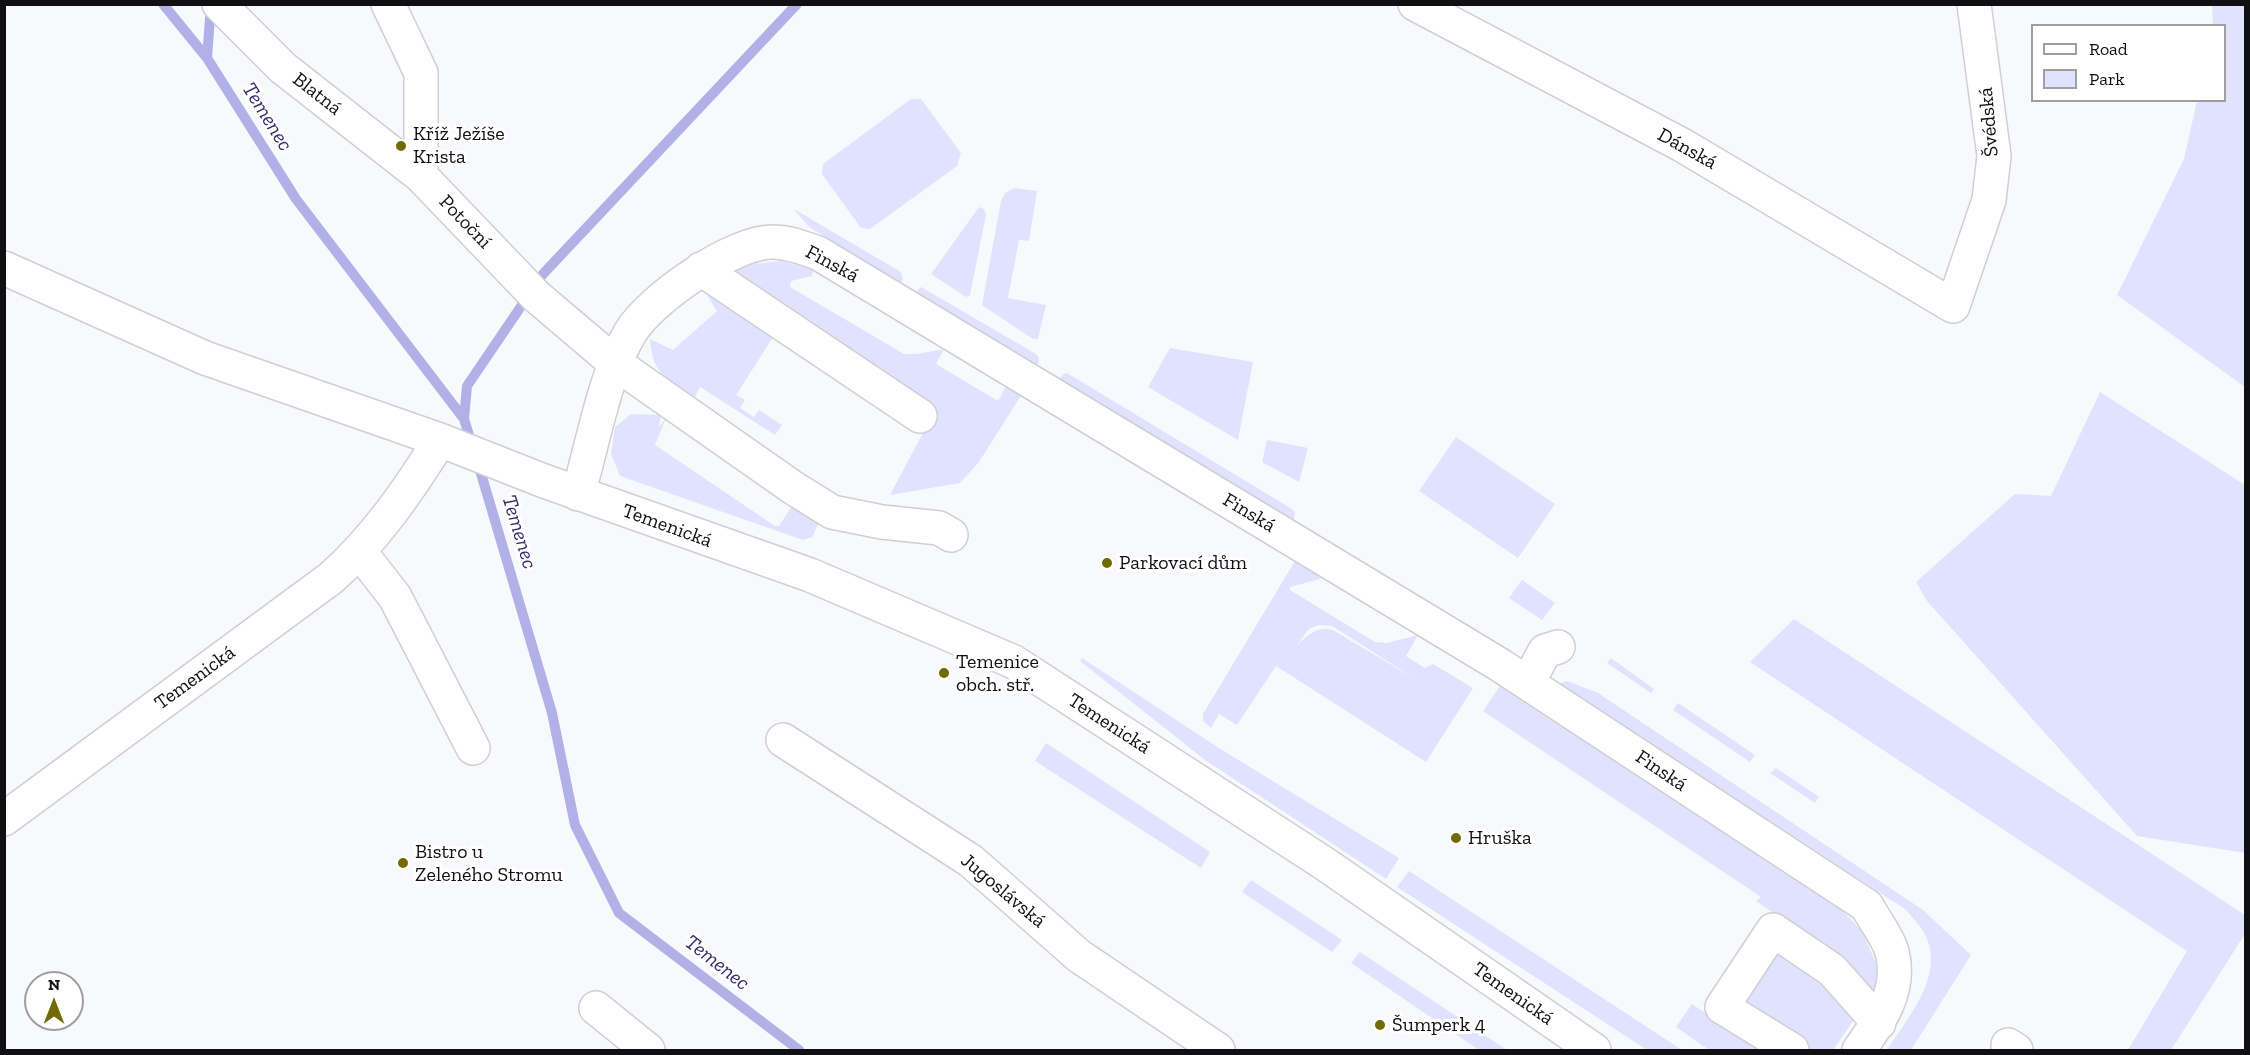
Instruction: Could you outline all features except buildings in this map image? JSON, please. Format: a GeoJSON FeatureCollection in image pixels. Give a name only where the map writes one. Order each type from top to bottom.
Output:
{"type":"FeatureCollection","features":[{"type":"Feature","properties":{"kind":"street"},"geometry":{"type":"LineString","coordinates":[[388,4],[421,73],[421,176]]}},
{"type":"Feature","properties":{"kind":"street","name":"Dánská"},"geometry":{"type":"LineString","coordinates":[[1415,4],[1682,145],[1953,306]]}},
{"type":"Feature","properties":{"kind":"street","name":"Švédská"},"geometry":{"type":"LineString","coordinates":[[1953,306],[1989,200],[1994,156],[1974,4]]}},
{"type":"Feature","properties":{"kind":"street","name":"Blatná"},"geometry":{"type":"LineString","coordinates":[[223,8],[283,68],[421,176]]}},
{"type":"Feature","properties":{"kind":"street","name":"Potoční"},"geometry":{"type":"LineString","coordinates":[[421,176],[536,296],[615,363],[792,487],[832,512],[882,522],[939,528],[951,535]]}},
{"type":"Feature","properties":{"kind":"street","name":"Finská"},"geometry":{"type":"LineString","coordinates":[[578,494],[615,363],[630,332],[646,311],[701,269],[752,245],[773,242],[795,245],[818,253],[1528,682],[1867,906],[1892,951],[1895,987],[1879,1023],[1858,1050]]}},
{"type":"Feature","properties":{"kind":"street","name":"Temenická"},"geometry":{"type":"LineString","coordinates":[[4,268],[205,358],[449,444],[578,494],[810,575],[1014,662],[1325,864],[1594,1050]]}},
{"type":"Feature","properties":{"kind":"street"},"geometry":{"type":"LineString","coordinates":[[701,269],[920,416]]}},
{"type":"Feature","properties":{"kind":"street","name":"Temenická"},"geometry":{"type":"LineString","coordinates":[[4,819],[331,578],[360,552],[449,444]]}},
{"type":"Feature","properties":{"kind":"street"},"geometry":{"type":"LineString","coordinates":[[360,552],[394,597],[473,748]]}},
{"type":"Feature","properties":{"kind":"street"},"geometry":{"type":"LineString","coordinates":[[1528,682],[1545,651],[1558,647]]}},
{"type":"Feature","properties":{"kind":"street","name":"Jugoslávská"},"geometry":{"type":"LineString","coordinates":[[783,740],[971,861],[1079,956],[1218,1050]]}},
{"type":"Feature","properties":{"kind":"street"},"geometry":{"type":"LineString","coordinates":[[1792,1050],[1722,1007],[1773,930],[1832,970],[1879,1023]]}},
{"type":"Feature","properties":{"kind":"street"},"geometry":{"type":"LineString","coordinates":[[596,1008],[648,1050]]}},
{"type":"Feature","properties":{"kind":"green space"},"geometry":{"type":"Polygon","coordinates":[[[2212,5],[2245,5],[2245,387],[2117,295],[2184,159],[2197,102],[2226,102],[2226,24],[2213,24],[2212,5]]]}},
{"type":"Feature","properties":{"kind":"green space"},"geometry":{"type":"Polygon","coordinates":[[[911,99],[921,99],[961,153],[957,166],[870,229],[861,228],[822,174],[823,164],[911,99]]]}},
{"type":"Feature","properties":{"kind":"green space"},"geometry":{"type":"Polygon","coordinates":[[[1014,188],[1037,191],[1029,241],[1019,240],[1008,298],[1046,305],[1038,339],[1033,339],[982,305],[1001,201],[1005,193],[1014,188]]]}},
{"type":"Feature","properties":{"kind":"green space"},"geometry":{"type":"Polygon","coordinates":[[[979,207],[984,209],[986,214],[970,295],[966,297],[931,274],[979,207]]]}},
{"type":"Feature","properties":{"kind":"green space"},"geometry":{"type":"Polygon","coordinates":[[[794,209],[901,272],[903,279],[901,283],[809,227],[794,209]]]}},
{"type":"Feature","properties":{"kind":"green space"},"geometry":{"type":"Polygon","coordinates":[[[782,261],[813,270],[812,276],[791,281],[790,287],[904,354],[944,349],[936,364],[998,401],[1006,386],[1022,394],[979,462],[960,483],[890,495],[925,429],[725,274],[752,264],[782,261]]]}},
{"type":"Feature","properties":{"kind":"green space"},"geometry":{"type":"Polygon","coordinates":[[[702,287],[777,331],[736,395],[745,400],[740,408],[754,417],[759,410],[782,425],[775,435],[700,387],[695,397],[663,375],[654,361],[650,339],[673,350],[717,311],[702,287]]]}},
{"type":"Feature","properties":{"kind":"green space"},"geometry":{"type":"Polygon","coordinates":[[[921,287],[1036,354],[1039,358],[1038,365],[916,292],[921,287]]]}},
{"type":"Feature","properties":{"kind":"green space"},"geometry":{"type":"Polygon","coordinates":[[[1170,348],[1253,362],[1238,440],[1148,387],[1170,348]]]}},
{"type":"Feature","properties":{"kind":"green space"},"geometry":{"type":"Polygon","coordinates":[[[1067,373],[1292,509],[1295,512],[1294,520],[1060,379],[1063,374],[1067,373]]]}},
{"type":"Feature","properties":{"kind":"green space"},"geometry":{"type":"Polygon","coordinates":[[[2100,392],[2245,485],[2245,853],[2137,836],[1927,601],[1916,582],[2015,494],[2051,496],[2100,392]]]}},
{"type":"Feature","properties":{"kind":"green space"},"geometry":{"type":"Polygon","coordinates":[[[631,414],[661,415],[659,427],[666,418],[655,445],[775,526],[779,526],[792,506],[819,522],[812,537],[803,540],[620,476],[611,454],[615,427],[631,414]]]}},
{"type":"Feature","properties":{"kind":"green space"},"geometry":{"type":"Polygon","coordinates":[[[1456,437],[1555,504],[1518,558],[1419,491],[1456,437]]]}},
{"type":"Feature","properties":{"kind":"green space"},"geometry":{"type":"Polygon","coordinates":[[[1267,440],[1308,448],[1299,482],[1262,462],[1267,440]]]}},
{"type":"Feature","properties":{"kind":"green space"},"geometry":{"type":"Polygon","coordinates":[[[1295,561],[1319,575],[1320,579],[1290,587],[1290,590],[1375,642],[1387,643],[1418,635],[1406,656],[1425,668],[1433,664],[1473,688],[1426,762],[1276,666],[1237,725],[1219,714],[1211,728],[1203,721],[1203,714],[1295,561]],[[1319,625],[1309,629],[1297,645],[1317,630],[1333,630],[1417,680],[1332,626],[1319,625]]]}},
{"type":"Feature","properties":{"kind":"green space"},"geometry":{"type":"Polygon","coordinates":[[[1522,580],[1555,603],[1542,620],[1509,598],[1522,580]]]}},
{"type":"Feature","properties":{"kind":"green space"},"geometry":{"type":"Polygon","coordinates":[[[1794,619],[2245,915],[2245,934],[2171,1050],[2128,1050],[2187,951],[1750,662],[1794,619]]]}},
{"type":"Feature","properties":{"kind":"green space"},"geometry":{"type":"Polygon","coordinates":[[[1082,658],[1222,750],[1399,858],[1386,879],[1205,760],[1080,661],[1082,658]]]}},
{"type":"Feature","properties":{"kind":"green space"},"geometry":{"type":"Polygon","coordinates":[[[1611,658],[1654,689],[1651,693],[1607,663],[1611,658]]]}},
{"type":"Feature","properties":{"kind":"green space"},"geometry":{"type":"Polygon","coordinates":[[[1567,681],[1598,693],[1923,910],[1971,955],[1911,1050],[1887,1050],[1922,994],[1931,963],[1929,947],[1923,931],[1905,909],[1559,684],[1567,681]]]}},
{"type":"Feature","properties":{"kind":"green space"},"geometry":{"type":"Polygon","coordinates":[[[1500,686],[1668,792],[1834,902],[1862,931],[1878,968],[1875,999],[1850,966],[1756,901],[1761,897],[1483,711],[1500,686]]]}},
{"type":"Feature","properties":{"kind":"green space"},"geometry":{"type":"Polygon","coordinates":[[[1678,703],[1755,755],[1750,762],[1673,710],[1678,703]]]}},
{"type":"Feature","properties":{"kind":"green space"},"geometry":{"type":"Polygon","coordinates":[[[1046,743],[1210,852],[1201,868],[1035,761],[1046,743]]]}},
{"type":"Feature","properties":{"kind":"green space"},"geometry":{"type":"Polygon","coordinates":[[[1776,768],[1819,797],[1815,803],[1770,773],[1776,768]]]}},
{"type":"Feature","properties":{"kind":"green space"},"geometry":{"type":"Polygon","coordinates":[[[1409,871],[1682,1050],[1647,1050],[1397,887],[1409,871]]]}},
{"type":"Feature","properties":{"kind":"green space"},"geometry":{"type":"Polygon","coordinates":[[[1251,880],[1342,940],[1332,952],[1242,892],[1251,880]]]}},
{"type":"Feature","properties":{"kind":"green space"},"geometry":{"type":"Polygon","coordinates":[[[1778,946],[1829,978],[1856,1017],[1833,1050],[1811,1050],[1740,1007],[1778,946]]]}},
{"type":"Feature","properties":{"kind":"green space"},"geometry":{"type":"Polygon","coordinates":[[[1360,952],[1507,1050],[1479,1050],[1351,963],[1360,952]]]}},
{"type":"Feature","properties":{"kind":"green space"},"geometry":{"type":"Polygon","coordinates":[[[1692,1004],[1760,1050],[1709,1050],[1676,1027],[1692,1004]]]}},
{"type":"Feature","properties":{"kind":"waterway"},"geometry":{"type":"LineString","coordinates":[[163,4],[207,58]]}},
{"type":"Feature","properties":{"kind":"waterway"},"geometry":{"type":"LineString","coordinates":[[464,419],[467,386],[543,274],[797,4]]}},
{"type":"Feature","properties":{"kind":"waterway","name":"Temenec"},"geometry":{"type":"LineString","coordinates":[[211,5],[207,58],[296,199],[464,419],[472,445]]}},
{"type":"Feature","properties":{"kind":"waterway","name":"Temenec"},"geometry":{"type":"LineString","coordinates":[[477,460],[552,713],[575,825],[619,913],[799,1050]]}},
{"type":"Feature","properties":{"kind":"place","name":"Kříž Ježíše Krista"},"geometry":{"type":"Point","coordinates":[401,146]}},
{"type":"Feature","properties":{"kind":"place","name":"Parkovací dům"},"geometry":{"type":"Point","coordinates":[1107,563]}},
{"type":"Feature","properties":{"kind":"place","name":"Temenice obch. stř."},"geometry":{"type":"Point","coordinates":[944,673]}},
{"type":"Feature","properties":{"kind":"place","name":"Hruška"},"geometry":{"type":"Point","coordinates":[1456,838]}},
{"type":"Feature","properties":{"kind":"place","name":"Bistro u Zeleného Stromu"},"geometry":{"type":"Point","coordinates":[403,863]}},
{"type":"Feature","properties":{"kind":"place","name":"Šumperk 4"},"geometry":{"type":"Point","coordinates":[1380,1025]}}]}
